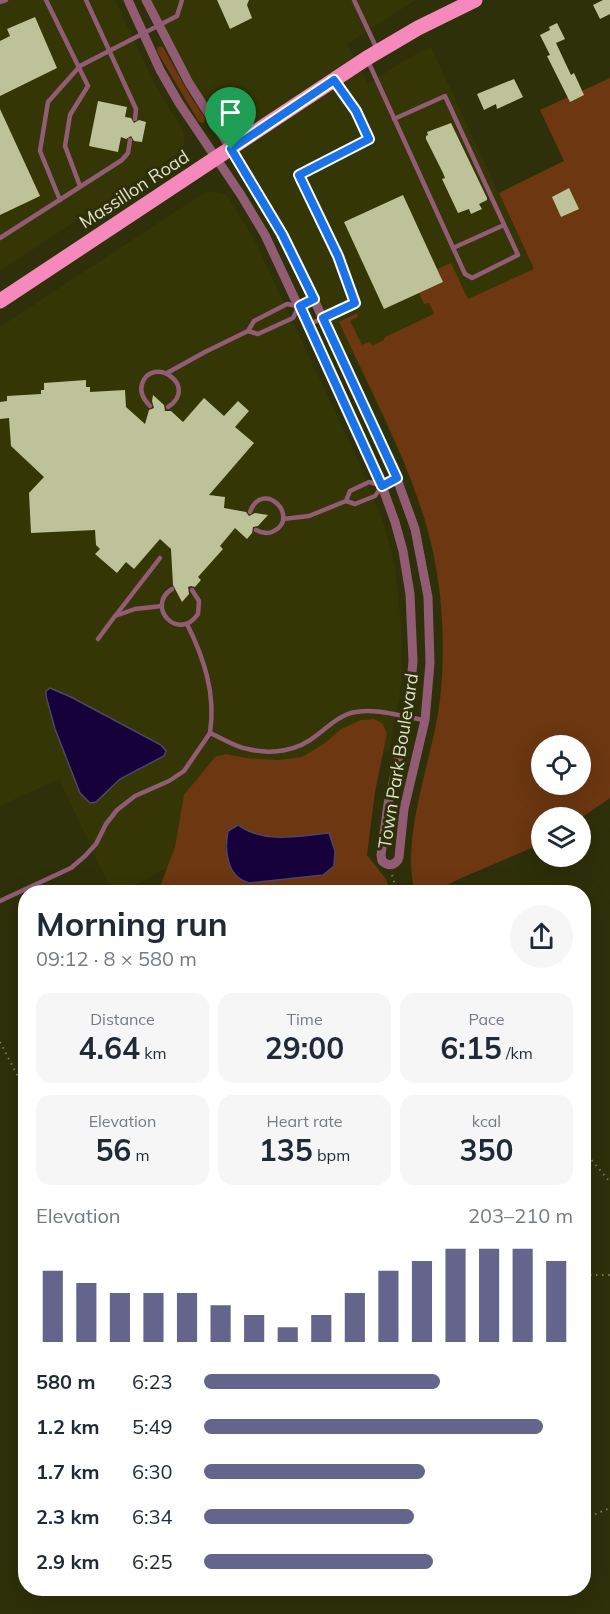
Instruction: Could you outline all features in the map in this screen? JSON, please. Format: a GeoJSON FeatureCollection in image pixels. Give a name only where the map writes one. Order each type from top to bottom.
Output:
{"type":"FeatureCollection","features":[{"type":"Feature","properties":{"kind":"main road","name":"Massillon Road"},"geometry":{"type":"LineString","coordinates":[[0,300],[372,55],[418,28],[475,0]]}},
{"type":"Feature","properties":{"kind":"street","name":"Town Park Boulevard"},"geometry":{"type":"LineString","coordinates":[[128,0],[160,70],[179,104],[241,195],[265,235],[382,486],[398,533],[410,594],[413,661],[408,718],[390,792],[382,840],[381,858],[389,865],[398,860],[404,809],[425,720],[430,663],[428,597],[415,530],[397,478],[282,234],[189,83],[146,0]]}},
{"type":"Feature","properties":{"kind":"lane"},"geometry":{"type":"LineString","coordinates":[[0,2],[6,0]]}},
{"type":"Feature","properties":{"kind":"lane"},"geometry":{"type":"LineString","coordinates":[[46,0],[80,66],[88,87],[70,115],[65,146],[80,186]]}},
{"type":"Feature","properties":{"kind":"lane"},"geometry":{"type":"LineString","coordinates":[[86,0],[136,109],[135,119]]}},
{"type":"Feature","properties":{"kind":"lane"},"geometry":{"type":"LineString","coordinates":[[60,200],[40,151],[48,102],[80,66],[177,16],[182,0]]}},
{"type":"Feature","properties":{"kind":"lane"},"geometry":{"type":"LineString","coordinates":[[354,0],[394,119],[465,274],[471,278],[518,255],[445,96],[394,119]]}},
{"type":"Feature","properties":{"kind":"lane"},"geometry":{"type":"LineString","coordinates":[[308,325],[355,303],[338,256],[299,175],[369,139],[356,111],[334,80]]}},
{"type":"Feature","properties":{"kind":"lane"},"geometry":{"type":"LineString","coordinates":[[0,238],[122,160],[128,153],[130,140]]}},
{"type":"Feature","properties":{"kind":"lane"},"geometry":{"type":"LineString","coordinates":[[453,248],[504,225]]}},
{"type":"Feature","properties":{"kind":"lane"},"geometry":{"type":"LineString","coordinates":[[248,331],[258,334],[293,318],[300,306],[314,299]]}},
{"type":"Feature","properties":{"kind":"lane"},"geometry":{"type":"LineString","coordinates":[[167,373],[205,351],[248,331],[254,321],[287,304],[300,306]]}},
{"type":"Feature","properties":{"kind":"lane"},"geometry":{"type":"LineString","coordinates":[[150,406],[142,397],[142,384],[149,375],[161,372],[172,376],[178,387],[176,399],[168,407]]}},
{"type":"Feature","properties":{"kind":"lane"},"geometry":{"type":"LineString","coordinates":[[283,519],[309,516],[346,501],[355,504],[375,496],[382,486],[397,478]]}},
{"type":"Feature","properties":{"kind":"lane"},"geometry":{"type":"LineString","coordinates":[[346,501],[350,491],[369,482],[382,486]]}},
{"type":"Feature","properties":{"kind":"lane"},"geometry":{"type":"LineString","coordinates":[[250,512],[258,501],[269,499],[282,509],[283,519],[278,529],[266,533],[255,530]]}},
{"type":"Feature","properties":{"kind":"lane"},"geometry":{"type":"LineString","coordinates":[[98,639],[160,558]]}},
{"type":"Feature","properties":{"kind":"lane"},"geometry":{"type":"LineString","coordinates":[[172,589],[165,594],[162,606],[166,618],[177,624],[187,624],[195,619],[200,607],[197,595],[192,590]]}},
{"type":"Feature","properties":{"kind":"lane"},"geometry":{"type":"LineString","coordinates":[[115,616],[135,609],[162,606]]}},
{"type":"Feature","properties":{"kind":"lane"},"geometry":{"type":"LineString","coordinates":[[34,885],[71,868],[78,862],[96,844],[106,824],[117,810],[135,796],[169,781],[184,771],[210,733],[212,717],[208,675],[201,653],[187,624]]}},
{"type":"Feature","properties":{"kind":"lane"},"geometry":{"type":"LineString","coordinates":[[210,733],[246,749],[267,752],[289,750],[303,744],[342,717],[355,712],[370,711],[425,720]]}},
{"type":"Feature","properties":{"kind":"lane"},"geometry":{"type":"LineString","coordinates":[[0,901],[18,893]]}},
{"type":"Feature","properties":{"kind":"path"},"geometry":{"type":"LineString","coordinates":[[389,865],[395,885]]}},
{"type":"Feature","properties":{"kind":"path"},"geometry":{"type":"LineString","coordinates":[[0,1042],[18,1077]]}},
{"type":"Feature","properties":{"kind":"path"},"geometry":{"type":"LineString","coordinates":[[591,1159],[610,1182]]}},
{"type":"Feature","properties":{"kind":"path"},"geometry":{"type":"LineString","coordinates":[[591,1275],[610,1275]]}},
{"type":"Feature","properties":{"kind":"path"},"geometry":{"type":"LineString","coordinates":[[591,1517],[610,1508]]}},
{"type":"Feature","properties":{"kind":"shaded area"},"geometry":{"type":"Polygon","coordinates":[[[0,0],[115,0],[155,85],[181,127],[184,145],[179,153],[0,271],[0,0]]]}},
{"type":"Feature","properties":{"kind":"shaded area"},"geometry":{"type":"Polygon","coordinates":[[[146,0],[416,0],[347,44],[368,84],[410,57],[431,47],[534,269],[438,585],[433,553],[409,474],[353,354],[342,359],[323,318],[231,149],[146,0]]]}},
{"type":"Feature","properties":{"kind":"shaded area"},"geometry":{"type":"Polygon","coordinates":[[[159,46],[163,47],[205,118],[204,123],[199,122],[158,53],[159,46]]]}},
{"type":"Feature","properties":{"kind":"shaded area"},"geometry":{"type":"Polygon","coordinates":[[[610,78],[610,798],[591,811],[591,807],[531,807],[531,848],[447,885],[413,885],[411,865],[413,835],[441,690],[443,646],[441,601],[429,535],[415,489],[339,322],[357,313],[358,317],[350,321],[362,345],[369,342],[373,345],[434,314],[429,303],[424,304],[419,293],[443,282],[437,269],[451,263],[468,299],[534,269],[499,193],[564,161],[540,110],[610,78]]]}},
{"type":"Feature","properties":{"kind":"shaded area"},"geometry":{"type":"Polygon","coordinates":[[[209,191],[226,194],[253,237],[357,458],[384,524],[395,567],[401,623],[402,681],[389,751],[135,885],[109,885],[59,779],[0,806],[0,327],[209,191]]]}},
{"type":"Feature","properties":{"kind":"shaded area"},"geometry":{"type":"Polygon","coordinates":[[[50,688],[161,745],[166,751],[164,756],[120,779],[96,802],[90,803],[80,793],[55,729],[46,696],[46,691],[50,688]]]}},
{"type":"Feature","properties":{"kind":"shaded area"},"geometry":{"type":"Polygon","coordinates":[[[374,719],[382,723],[387,733],[375,792],[367,855],[386,879],[388,885],[161,885],[175,847],[184,795],[215,757],[226,754],[278,760],[302,757],[325,743],[341,729],[361,720],[374,719]],[[238,825],[225,845],[232,868],[244,881],[250,883],[323,875],[334,866],[291,836],[266,837],[249,833],[238,825]]]}},
{"type":"Feature","properties":{"kind":"shaded area"},"geometry":{"type":"Polygon","coordinates":[[[238,825],[248,831],[270,837],[329,833],[335,851],[334,866],[323,875],[250,883],[242,880],[232,870],[227,855],[228,831],[238,825]]]}},
{"type":"Feature","properties":{"kind":"building"},"geometry":{"type":"Polygon","coordinates":[[[217,0],[249,0],[247,5],[252,18],[230,29],[217,0]]]}},
{"type":"Feature","properties":{"kind":"building"},"geometry":{"type":"Polygon","coordinates":[[[603,0],[610,0],[610,14],[600,19],[593,5],[603,0]]]}},
{"type":"Feature","properties":{"kind":"building"},"geometry":{"type":"Polygon","coordinates":[[[35,17],[57,68],[0,96],[0,41],[10,36],[7,29],[35,17]]]}},
{"type":"Feature","properties":{"kind":"building"},"geometry":{"type":"Polygon","coordinates":[[[557,23],[565,39],[556,43],[571,75],[574,73],[584,95],[570,102],[547,56],[550,55],[540,35],[557,23]]]}},
{"type":"Feature","properties":{"kind":"building"},"geometry":{"type":"Polygon","coordinates":[[[514,79],[523,97],[497,109],[496,104],[484,110],[477,94],[514,79]]]}},
{"type":"Feature","properties":{"kind":"building"},"geometry":{"type":"Polygon","coordinates":[[[98,101],[127,107],[125,117],[131,118],[134,123],[139,120],[146,122],[142,142],[134,141],[131,136],[126,139],[121,137],[118,152],[89,146],[98,101]]]}},
{"type":"Feature","properties":{"kind":"building"},"geometry":{"type":"Polygon","coordinates":[[[0,109],[40,196],[0,215],[0,109]]]}},
{"type":"Feature","properties":{"kind":"building"},"geometry":{"type":"Polygon","coordinates":[[[451,123],[487,198],[479,204],[482,209],[471,214],[469,209],[458,213],[442,179],[445,178],[443,173],[426,139],[427,132],[451,123]]]}},
{"type":"Feature","properties":{"kind":"building"},"geometry":{"type":"Polygon","coordinates":[[[569,188],[579,209],[561,217],[552,197],[569,188]]]}},
{"type":"Feature","properties":{"kind":"building"},"geometry":{"type":"Polygon","coordinates":[[[403,195],[443,282],[384,309],[344,222],[403,195]]]}},
{"type":"Feature","properties":{"kind":"building"},"geometry":{"type":"Polygon","coordinates":[[[86,380],[86,387],[90,387],[90,392],[125,390],[126,407],[145,424],[149,410],[154,408],[153,395],[164,405],[165,411],[171,411],[183,422],[204,398],[224,416],[238,401],[249,411],[235,427],[254,443],[209,495],[225,497],[224,508],[246,512],[249,516],[255,513],[268,515],[258,526],[253,527],[247,539],[235,528],[220,546],[223,549],[198,577],[201,580],[195,587],[188,587],[189,594],[182,602],[173,585],[171,549],[160,539],[134,569],[126,562],[117,573],[95,554],[100,549],[96,545],[95,530],[31,533],[29,493],[44,477],[11,446],[9,418],[0,419],[0,402],[7,401],[7,396],[41,394],[41,390],[44,390],[44,383],[86,380]]]}},
{"type":"Feature","properties":{"kind":"route"},"geometry":{"type":"LineString","coordinates":[[334,80],[356,111],[369,139],[299,175],[338,256],[355,303],[323,318],[397,478],[382,486],[300,306],[314,299],[292,252],[231,149],[334,80]]}}]}
